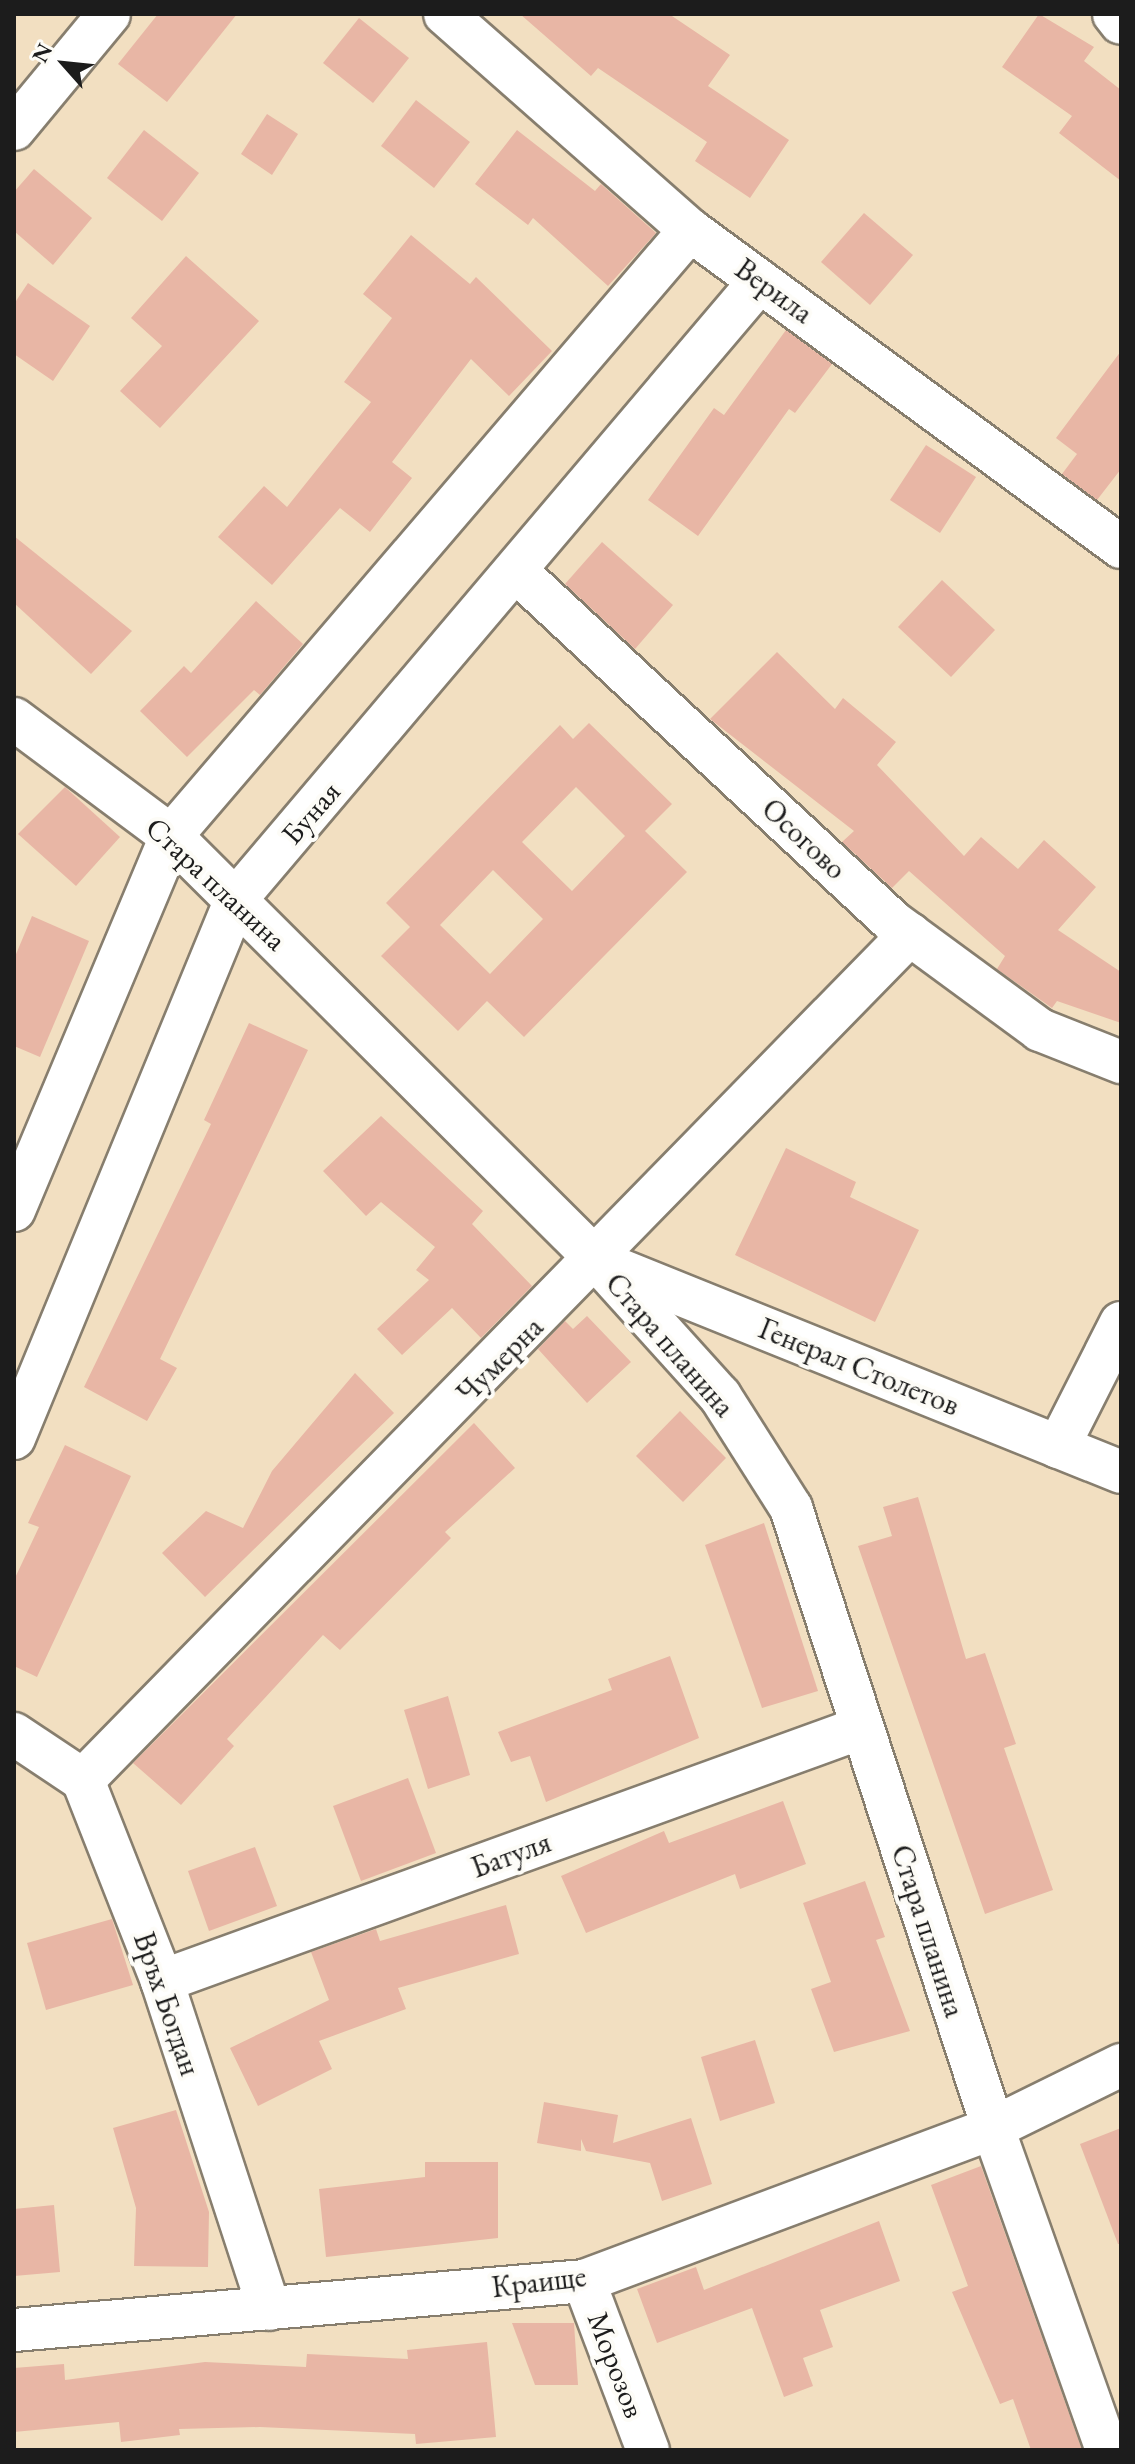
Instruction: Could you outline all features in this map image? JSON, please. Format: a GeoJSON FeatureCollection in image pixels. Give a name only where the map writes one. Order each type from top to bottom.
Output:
{"type":"FeatureCollection","features":[{"type":"Feature","properties":{"kind":"street"},"geometry":{"type":"LineString","coordinates":[[14,129],[109,14]]}},
{"type":"Feature","properties":{"kind":"street","name":"Верила"},"geometry":{"type":"LineString","coordinates":[[445,14],[690,230],[1121,547]]}},
{"type":"Feature","properties":{"kind":"street"},"geometry":{"type":"LineString","coordinates":[[1114,14],[1121,23]]}},
{"type":"Feature","properties":{"kind":"street"},"geometry":{"type":"LineString","coordinates":[[14,1210],[171,836],[690,230]]}},
{"type":"Feature","properties":{"kind":"street","name":"Буная"},"geometry":{"type":"LineString","coordinates":[[14,1438],[236,899],[517,572],[760,281]]}},
{"type":"Feature","properties":{"kind":"street","name":"Осогово"},"geometry":{"type":"LineString","coordinates":[[517,572],[910,934],[1040,1030],[1121,1062]]}},
{"type":"Feature","properties":{"kind":"street","name":"Стара планина"},"geometry":{"type":"LineString","coordinates":[[14,719],[171,836],[597,1260],[720,1396],[791,1508],[993,2128],[1107,2450]]}},
{"type":"Feature","properties":{"kind":"street","name":"Чумерна"},"geometry":{"type":"LineString","coordinates":[[83,1780],[597,1260],[910,934]]}},
{"type":"Feature","properties":{"kind":"street","name":"Генерал Столетов"},"geometry":{"type":"LineString","coordinates":[[597,1260],[1121,1472]]}},
{"type":"Feature","properties":{"kind":"street"},"geometry":{"type":"LineString","coordinates":[[1058,1447],[1121,1323]]}},
{"type":"Feature","properties":{"kind":"street","name":"Батуля"},"geometry":{"type":"LineString","coordinates":[[162,1981],[861,1728]]}},
{"type":"Feature","properties":{"kind":"street"},"geometry":{"type":"LineString","coordinates":[[14,1734],[83,1780]]}},
{"type":"Feature","properties":{"kind":"street","name":"Връх Богдан"},"geometry":{"type":"LineString","coordinates":[[83,1780],[162,1981],[269,2309]]}},
{"type":"Feature","properties":{"kind":"street","name":"Краище"},"geometry":{"type":"LineString","coordinates":[[14,2330],[584,2281],[993,2128],[1121,2065]]}},
{"type":"Feature","properties":{"kind":"street","name":"Морозов"},"geometry":{"type":"LineString","coordinates":[[584,2281],[648,2450]]}},
{"type":"Feature","properties":{"kind":"building"},"geometry":{"type":"Polygon","coordinates":[[[158,14],[237,14],[167,102],[118,64],[158,14]]]}},
{"type":"Feature","properties":{"kind":"building"},"geometry":{"type":"Polygon","coordinates":[[[520,14],[669,14],[730,55],[708,86],[789,140],[750,198],[695,161],[707,142],[598,68],[591,76],[520,14]]]}},
{"type":"Feature","properties":{"kind":"building"},"geometry":{"type":"Polygon","coordinates":[[[1039,14],[1094,47],[1084,61],[1121,90],[1121,181],[1059,133],[1072,116],[1002,67],[1039,14]]]}},
{"type":"Feature","properties":{"kind":"building"},"geometry":{"type":"Polygon","coordinates":[[[359,18],[409,58],[373,103],[323,63],[359,18]]]}},
{"type":"Feature","properties":{"kind":"building"},"geometry":{"type":"Polygon","coordinates":[[[416,100],[470,142],[434,188],[381,146],[416,100]]]}},
{"type":"Feature","properties":{"kind":"building"},"geometry":{"type":"Polygon","coordinates":[[[267,114],[298,134],[272,175],[241,154],[267,114]]]}},
{"type":"Feature","properties":{"kind":"building"},"geometry":{"type":"Polygon","coordinates":[[[144,130],[199,173],[162,221],[107,178],[144,130]]]}},
{"type":"Feature","properties":{"kind":"building"},"geometry":{"type":"Polygon","coordinates":[[[517,130],[595,191],[601,184],[656,233],[608,286],[533,218],[528,225],[475,184],[517,130]]]}},
{"type":"Feature","properties":{"kind":"building"},"geometry":{"type":"Polygon","coordinates":[[[34,169],[92,218],[53,265],[14,231],[14,192],[34,169]]]}},
{"type":"Feature","properties":{"kind":"building"},"geometry":{"type":"Polygon","coordinates":[[[864,213],[913,255],[870,305],[821,262],[864,213]]]}},
{"type":"Feature","properties":{"kind":"building"},"geometry":{"type":"Polygon","coordinates":[[[411,235],[470,284],[476,277],[552,351],[509,396],[471,359],[392,462],[412,478],[370,532],[340,508],[272,585],[218,537],[264,486],[287,507],[371,402],[344,382],[392,318],[363,294],[411,235]]]}},
{"type":"Feature","properties":{"kind":"building"},"geometry":{"type":"Polygon","coordinates":[[[186,256],[259,321],[160,428],[120,391],[162,346],[131,318],[186,256]]]}},
{"type":"Feature","properties":{"kind":"building"},"geometry":{"type":"Polygon","coordinates":[[[28,283],[90,326],[53,381],[14,354],[14,304],[28,283]]]}},
{"type":"Feature","properties":{"kind":"building"},"geometry":{"type":"Polygon","coordinates":[[[786,330],[832,364],[795,413],[789,409],[698,536],[648,500],[714,408],[724,415],[786,330]]]}},
{"type":"Feature","properties":{"kind":"building"},"geometry":{"type":"Polygon","coordinates":[[[1121,351],[1121,469],[1097,500],[1062,474],[1077,454],[1056,438],[1121,351]]]}},
{"type":"Feature","properties":{"kind":"building"},"geometry":{"type":"Polygon","coordinates":[[[926,445],[976,477],[940,533],[890,500],[926,445]]]}},
{"type":"Feature","properties":{"kind":"building"},"geometry":{"type":"Polygon","coordinates":[[[14,536],[132,631],[91,674],[14,603],[14,536]]]}},
{"type":"Feature","properties":{"kind":"building"},"geometry":{"type":"Polygon","coordinates":[[[602,542],[673,605],[635,649],[565,584],[602,542]]]}},
{"type":"Feature","properties":{"kind":"building"},"geometry":{"type":"Polygon","coordinates":[[[942,580],[995,630],[951,677],[898,627],[942,580]]]}},
{"type":"Feature","properties":{"kind":"building"},"geometry":{"type":"Polygon","coordinates":[[[256,601],[303,644],[260,695],[254,690],[187,757],[140,711],[184,666],[191,673],[256,601]]]}},
{"type":"Feature","properties":{"kind":"building"},"geometry":{"type":"Polygon","coordinates":[[[777,652],[835,709],[843,698],[896,742],[877,765],[964,856],[981,837],[1018,869],[1044,840],[1096,887],[1058,930],[1121,972],[1121,1023],[1057,1001],[1052,1008],[997,969],[1005,956],[909,871],[892,888],[842,842],[854,831],[710,719],[777,652]]]}},
{"type":"Feature","properties":{"kind":"building"},"geometry":{"type":"Polygon","coordinates":[[[589,723],[672,804],[645,831],[687,872],[524,1037],[487,1001],[458,1031],[381,956],[410,927],[386,903],[560,725],[573,739],[589,723]],[[576,787],[522,842],[572,891],[625,836],[576,787]],[[493,870],[440,925],[490,974],[543,919],[493,870]]]}},
{"type":"Feature","properties":{"kind":"building"},"geometry":{"type":"Polygon","coordinates":[[[65,787],[120,837],[76,886],[18,834],[65,787]]]}},
{"type":"Feature","properties":{"kind":"building"},"geometry":{"type":"Polygon","coordinates":[[[32,916],[89,941],[40,1057],[14,1046],[14,959],[32,916]]]}},
{"type":"Feature","properties":{"kind":"building"},"geometry":{"type":"Polygon","coordinates":[[[249,1023],[308,1050],[160,1359],[177,1368],[147,1421],[84,1387],[211,1124],[204,1120],[249,1023]]]}},
{"type":"Feature","properties":{"kind":"building"},"geometry":{"type":"Polygon","coordinates":[[[381,1116],[483,1211],[472,1224],[532,1286],[481,1338],[452,1308],[402,1355],[377,1329],[429,1280],[416,1270],[435,1247],[381,1202],[366,1216],[323,1171],[381,1116]]]}},
{"type":"Feature","properties":{"kind":"building"},"geometry":{"type":"Polygon","coordinates":[[[786,1148],[856,1182],[850,1197],[919,1230],[875,1322],[735,1255],[786,1148]]]}},
{"type":"Feature","properties":{"kind":"building"},"geometry":{"type":"Polygon","coordinates":[[[587,1316],[631,1362],[587,1403],[538,1349],[565,1321],[573,1329],[587,1316]]]}},
{"type":"Feature","properties":{"kind":"building"},"geometry":{"type":"Polygon","coordinates":[[[355,1373],[394,1413],[205,1597],[162,1553],[206,1511],[243,1528],[272,1471],[355,1373]]]}},
{"type":"Feature","properties":{"kind":"building"},"geometry":{"type":"Polygon","coordinates":[[[680,1411],[726,1458],[683,1502],[636,1456],[680,1411]]]}},
{"type":"Feature","properties":{"kind":"building"},"geometry":{"type":"Polygon","coordinates":[[[474,1423],[515,1468],[445,1532],[451,1538],[340,1650],[323,1635],[227,1739],[234,1746],[181,1805],[133,1763],[474,1423]]]}},
{"type":"Feature","properties":{"kind":"building"},"geometry":{"type":"Polygon","coordinates":[[[65,1445],[131,1476],[37,1677],[14,1666],[14,1580],[39,1527],[28,1523],[65,1445]]]}},
{"type":"Feature","properties":{"kind":"building"},"geometry":{"type":"Polygon","coordinates":[[[918,1497],[966,1659],[985,1653],[1016,1744],[1004,1748],[1053,1890],[985,1914],[858,1546],[892,1536],[883,1507],[918,1497]]]}},
{"type":"Feature","properties":{"kind":"building"},"geometry":{"type":"Polygon","coordinates":[[[764,1523],[818,1691],[762,1708],[705,1545],[764,1523]]]}},
{"type":"Feature","properties":{"kind":"building"},"geometry":{"type":"Polygon","coordinates":[[[670,1656],[699,1738],[546,1802],[530,1756],[511,1762],[498,1732],[612,1690],[608,1679],[670,1656]]]}},
{"type":"Feature","properties":{"kind":"building"},"geometry":{"type":"Polygon","coordinates":[[[448,1696],[470,1775],[428,1789],[404,1710],[448,1696]]]}},
{"type":"Feature","properties":{"kind":"building"},"geometry":{"type":"Polygon","coordinates":[[[408,1778],[436,1853],[361,1881],[333,1806],[408,1778]]]}},
{"type":"Feature","properties":{"kind":"building"},"geometry":{"type":"Polygon","coordinates":[[[783,1801],[806,1864],[740,1889],[735,1874],[586,1933],[561,1876],[664,1831],[669,1843],[783,1801]]]}},
{"type":"Feature","properties":{"kind":"building"},"geometry":{"type":"Polygon","coordinates":[[[255,1847],[277,1906],[209,1931],[188,1871],[255,1847]]]}},
{"type":"Feature","properties":{"kind":"building"},"geometry":{"type":"Polygon","coordinates":[[[865,1881],[885,1937],[876,1940],[910,2031],[834,2052],[811,1989],[831,1982],[803,1903],[865,1881]]]}},
{"type":"Feature","properties":{"kind":"building"},"geometry":{"type":"Polygon","coordinates":[[[506,1905],[519,1954],[398,1988],[406,2009],[319,2041],[332,2069],[258,2106],[230,2048],[329,2000],[311,1952],[376,1929],[380,1941],[506,1905]]]}},
{"type":"Feature","properties":{"kind":"building"},"geometry":{"type":"Polygon","coordinates":[[[112,1919],[133,1985],[46,2010],[27,1943],[112,1919]]]}},
{"type":"Feature","properties":{"kind":"building"},"geometry":{"type":"Polygon","coordinates":[[[755,2040],[775,2103],[720,2121],[701,2057],[755,2040]]]}},
{"type":"Feature","properties":{"kind":"building"},"geometry":{"type":"Polygon","coordinates":[[[544,2102],[618,2115],[613,2143],[691,2118],[712,2184],[662,2201],[650,2163],[586,2151],[581,2139],[581,2151],[537,2143],[544,2102]]]}},
{"type":"Feature","properties":{"kind":"building"},"geometry":{"type":"Polygon","coordinates":[[[176,2110],[209,2212],[208,2267],[134,2266],[136,2208],[113,2128],[176,2110]]]}},
{"type":"Feature","properties":{"kind":"building"},"geometry":{"type":"Polygon","coordinates":[[[1121,2128],[1121,2244],[1118,2244],[1080,2144],[1121,2128]]]}},
{"type":"Feature","properties":{"kind":"building"},"geometry":{"type":"Polygon","coordinates":[[[425,2162],[498,2162],[498,2238],[326,2257],[319,2189],[425,2177],[425,2162]]]}},
{"type":"Feature","properties":{"kind":"building"},"geometry":{"type":"Polygon","coordinates":[[[981,2166],[1082,2450],[1031,2450],[1013,2399],[1000,2404],[952,2292],[968,2286],[931,2185],[981,2166]]]}},
{"type":"Feature","properties":{"kind":"building"},"geometry":{"type":"Polygon","coordinates":[[[54,2205],[60,2272],[14,2276],[14,2209],[54,2205]]]}},
{"type":"Feature","properties":{"kind":"building"},"geometry":{"type":"Polygon","coordinates":[[[879,2221],[900,2281],[820,2310],[833,2347],[803,2358],[813,2386],[784,2397],[752,2308],[657,2343],[637,2289],[696,2267],[704,2290],[879,2221]]]}},
{"type":"Feature","properties":{"kind":"building"},"geometry":{"type":"Polygon","coordinates":[[[512,2323],[574,2323],[578,2385],[535,2385],[512,2323]]]}},
{"type":"Feature","properties":{"kind":"building"},"geometry":{"type":"Polygon","coordinates":[[[487,2342],[496,2437],[416,2444],[415,2434],[260,2427],[179,2429],[180,2435],[121,2442],[119,2422],[14,2432],[14,2368],[64,2364],[65,2380],[205,2362],[306,2367],[307,2354],[408,2359],[407,2350],[487,2342]]]}}]}
